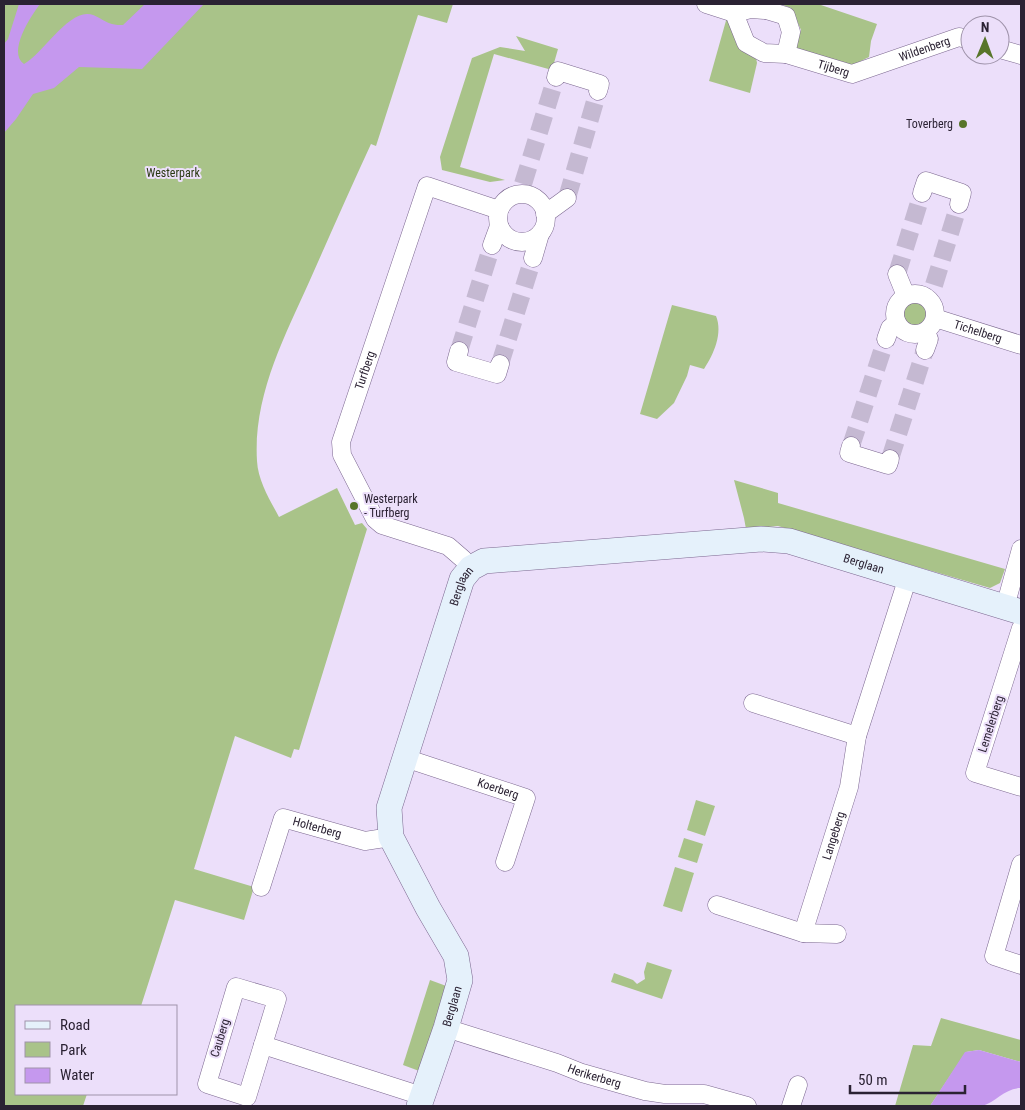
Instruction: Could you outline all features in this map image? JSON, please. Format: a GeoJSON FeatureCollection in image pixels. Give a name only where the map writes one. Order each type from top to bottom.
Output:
{"type":"FeatureCollection","features":[{"type":"Feature","properties":{"kind":"street"},"geometry":{"type":"LineString","coordinates":[[706,4],[734,13],[767,7],[786,16],[791,32],[786,54]]}},
{"type":"Feature","properties":{"kind":"street","name":"Tijberg"},"geometry":{"type":"LineString","coordinates":[[734,13],[746,43],[764,53],[786,54],[852,74],[880,64]]}},
{"type":"Feature","properties":{"kind":"street","name":"Wildenberg"},"geometry":{"type":"LineString","coordinates":[[880,64],[960,37]]}},
{"type":"Feature","properties":{"kind":"street"},"geometry":{"type":"LineString","coordinates":[[556,78],[558,71],[600,84],[598,91]]}},
{"type":"Feature","properties":{"kind":"street"},"geometry":{"type":"LineString","coordinates":[[922,192],[926,181],[962,193],[959,204]]}},
{"type":"Feature","properties":{"kind":"street","name":"Turfberg"},"geometry":{"type":"LineString","coordinates":[[471,568],[448,546],[382,525],[375,519],[342,455],[341,442],[427,186],[499,218],[507,238],[521,243],[528,242],[540,234]]}},
{"type":"Feature","properties":{"kind":"street"},"geometry":{"type":"LineString","coordinates":[[492,245],[506,200],[521,189],[539,201],[545,214],[544,228],[540,234],[533,258]]}},
{"type":"Feature","properties":{"kind":"street"},"geometry":{"type":"LineString","coordinates":[[545,214],[567,198]]}},
{"type":"Feature","properties":{"kind":"street"},"geometry":{"type":"LineString","coordinates":[[897,274],[906,296]]}},
{"type":"Feature","properties":{"kind":"street"},"geometry":{"type":"LineString","coordinates":[[925,350],[929,339],[934,305],[931,292],[906,296],[897,305],[895,317],[897,324],[906,332],[912,334],[930,325]]}},
{"type":"Feature","properties":{"kind":"street"},"geometry":{"type":"LineString","coordinates":[[886,338],[890,328],[897,324]]}},
{"type":"Feature","properties":{"kind":"street","name":"Tichelberg"},"geometry":{"type":"LineString","coordinates":[[930,325],[1021,344]]}},
{"type":"Feature","properties":{"kind":"street"},"geometry":{"type":"LineString","coordinates":[[459,351],[456,362],[497,374],[500,364]]}},
{"type":"Feature","properties":{"kind":"street"},"geometry":{"type":"LineString","coordinates":[[851,446],[849,453],[888,465],[890,459]]}},
{"type":"Feature","properties":{"kind":"street","name":"Berglaan"},"geometry":{"type":"LineString","coordinates":[[420,1101],[446,1028],[460,980],[456,956],[428,908],[391,837],[389,808],[462,579],[471,568],[484,561],[761,539],[789,541],[1013,610]]}},
{"type":"Feature","properties":{"kind":"street"},"geometry":{"type":"LineString","coordinates":[[1013,610],[1021,549]]}},
{"type":"Feature","properties":{"kind":"street","name":"Langeberg"},"geometry":{"type":"LineString","coordinates":[[803,933],[849,787],[857,736],[908,577]]}},
{"type":"Feature","properties":{"kind":"street","name":"Lemelerberg"},"geometry":{"type":"LineString","coordinates":[[1021,628],[975,773],[1021,787]]}},
{"type":"Feature","properties":{"kind":"street"},"geometry":{"type":"LineString","coordinates":[[753,703],[857,736]]}},
{"type":"Feature","properties":{"kind":"street","name":"Koerberg"},"geometry":{"type":"LineString","coordinates":[[405,758],[526,798],[505,862]]}},
{"type":"Feature","properties":{"kind":"street","name":"Holterberg"},"geometry":{"type":"LineString","coordinates":[[261,887],[283,818],[365,841],[391,837]]}},
{"type":"Feature","properties":{"kind":"street"},"geometry":{"type":"LineString","coordinates":[[1021,864],[994,956],[1021,965]]}},
{"type":"Feature","properties":{"kind":"street"},"geometry":{"type":"LineString","coordinates":[[717,905],[803,933],[837,934]]}},
{"type":"Feature","properties":{"kind":"street","name":"Cauberg"},"geometry":{"type":"LineString","coordinates":[[236,987],[276,999],[262,1045],[247,1097],[206,1084],[236,987]]}},
{"type":"Feature","properties":{"kind":"street","name":"Herikerberg"},"geometry":{"type":"LineString","coordinates":[[446,1028],[557,1063],[582,1073],[645,1091],[665,1094],[704,1094],[747,1106]]}},
{"type":"Feature","properties":{"kind":"street"},"geometry":{"type":"LineString","coordinates":[[262,1045],[420,1101]]}},
{"type":"Feature","properties":{"kind":"street"},"geometry":{"type":"LineString","coordinates":[[791,1106],[798,1084]]}},
{"type":"Feature","properties":{"kind":"green space","name":"Westerpark"},"geometry":{"type":"Polygon","coordinates":[[[4,4],[453,4],[447,23],[418,15],[376,146],[371,144],[355,178],[281,346],[265,390],[257,437],[257,461],[262,483],[279,517],[337,488],[355,525],[362,523],[367,529],[299,750],[294,749],[291,758],[235,736],[194,869],[254,887],[244,920],[175,900],[141,1005],[15,1005],[15,1095],[87,1095],[83,1106],[4,1106],[4,4]]]}},
{"type":"Feature","properties":{"kind":"green space"},"geometry":{"type":"Polygon","coordinates":[[[780,4],[818,4],[877,24],[871,41],[869,57],[847,68],[794,51],[801,30],[791,8],[780,4]]]}},
{"type":"Feature","properties":{"kind":"green space"},"geometry":{"type":"Polygon","coordinates":[[[727,17],[755,53],[757,63],[750,93],[709,81],[727,17]]]}},
{"type":"Feature","properties":{"kind":"green space"},"geometry":{"type":"Polygon","coordinates":[[[516,36],[558,49],[552,70],[494,54],[460,167],[505,180],[490,182],[442,170],[440,157],[472,58],[500,47],[525,51],[516,36]]]}},
{"type":"Feature","properties":{"kind":"green space"},"geometry":{"type":"Polygon","coordinates":[[[915,300],[924,304],[928,313],[924,322],[915,326],[906,322],[902,313],[906,304],[915,300]]]}},
{"type":"Feature","properties":{"kind":"green space"},"geometry":{"type":"Polygon","coordinates":[[[672,305],[716,316],[718,336],[714,350],[704,369],[690,365],[687,376],[674,403],[657,419],[640,414],[672,305]]]}},
{"type":"Feature","properties":{"kind":"green space"},"geometry":{"type":"Polygon","coordinates":[[[734,480],[778,493],[778,503],[1005,569],[1000,583],[990,588],[778,526],[746,529],[734,480]]]}},
{"type":"Feature","properties":{"kind":"green space"},"geometry":{"type":"Polygon","coordinates":[[[696,800],[715,806],[705,836],[687,830],[696,800]]]}},
{"type":"Feature","properties":{"kind":"green space"},"geometry":{"type":"Polygon","coordinates":[[[684,838],[703,844],[697,863],[678,857],[684,838]]]}},
{"type":"Feature","properties":{"kind":"green space"},"geometry":{"type":"Polygon","coordinates":[[[675,867],[694,873],[682,912],[663,906],[675,867]]]}},
{"type":"Feature","properties":{"kind":"green space"},"geometry":{"type":"Polygon","coordinates":[[[647,962],[672,970],[662,999],[611,982],[614,973],[633,980],[637,984],[645,979],[644,972],[647,962]]]}},
{"type":"Feature","properties":{"kind":"green space"},"geometry":{"type":"Polygon","coordinates":[[[430,980],[449,987],[422,1072],[403,1065],[430,980]]]}},
{"type":"Feature","properties":{"kind":"green space"},"geometry":{"type":"Polygon","coordinates":[[[941,1018],[1021,1040],[1021,1062],[979,1050],[966,1052],[930,1106],[895,1106],[913,1045],[931,1046],[941,1018]]]}},
{"type":"Feature","properties":{"kind":"water"},"geometry":{"type":"Polygon","coordinates":[[[19,4],[40,4],[26,25],[19,43],[19,58],[24,64],[71,20],[79,16],[91,14],[109,23],[123,25],[145,4],[204,4],[142,69],[79,67],[54,88],[33,94],[4,133],[4,44],[8,39],[19,4]]]}},
{"type":"Feature","properties":{"kind":"water"},"geometry":{"type":"Polygon","coordinates":[[[979,1050],[1021,1062],[1021,1088],[1010,1090],[987,1104],[978,1107],[930,1106],[965,1052],[979,1050]]]}},
{"type":"Feature","properties":{"kind":"tunnel"},"geometry":{"type":"LineString","coordinates":[[523,184],[556,77]]}},
{"type":"Feature","properties":{"kind":"tunnel"},"geometry":{"type":"LineString","coordinates":[[567,198],[598,91]]}},
{"type":"Feature","properties":{"kind":"tunnel"},"geometry":{"type":"LineString","coordinates":[[897,274],[922,193]]}},
{"type":"Feature","properties":{"kind":"tunnel"},"geometry":{"type":"LineString","coordinates":[[934,285],[959,204]]}},
{"type":"Feature","properties":{"kind":"tunnel"},"geometry":{"type":"LineString","coordinates":[[459,351],[492,245]]}},
{"type":"Feature","properties":{"kind":"tunnel"},"geometry":{"type":"LineString","coordinates":[[500,364],[533,258]]}},
{"type":"Feature","properties":{"kind":"tunnel"},"geometry":{"type":"LineString","coordinates":[[851,446],[886,339]]}},
{"type":"Feature","properties":{"kind":"tunnel"},"geometry":{"type":"LineString","coordinates":[[890,459],[925,350]]}},
{"type":"Feature","properties":{"kind":"place","name":"Toverberg"},"geometry":{"type":"Point","coordinates":[963,124]}},
{"type":"Feature","properties":{"kind":"place","name":"Westerpark - Turfberg"},"geometry":{"type":"Point","coordinates":[354,506]}}]}
